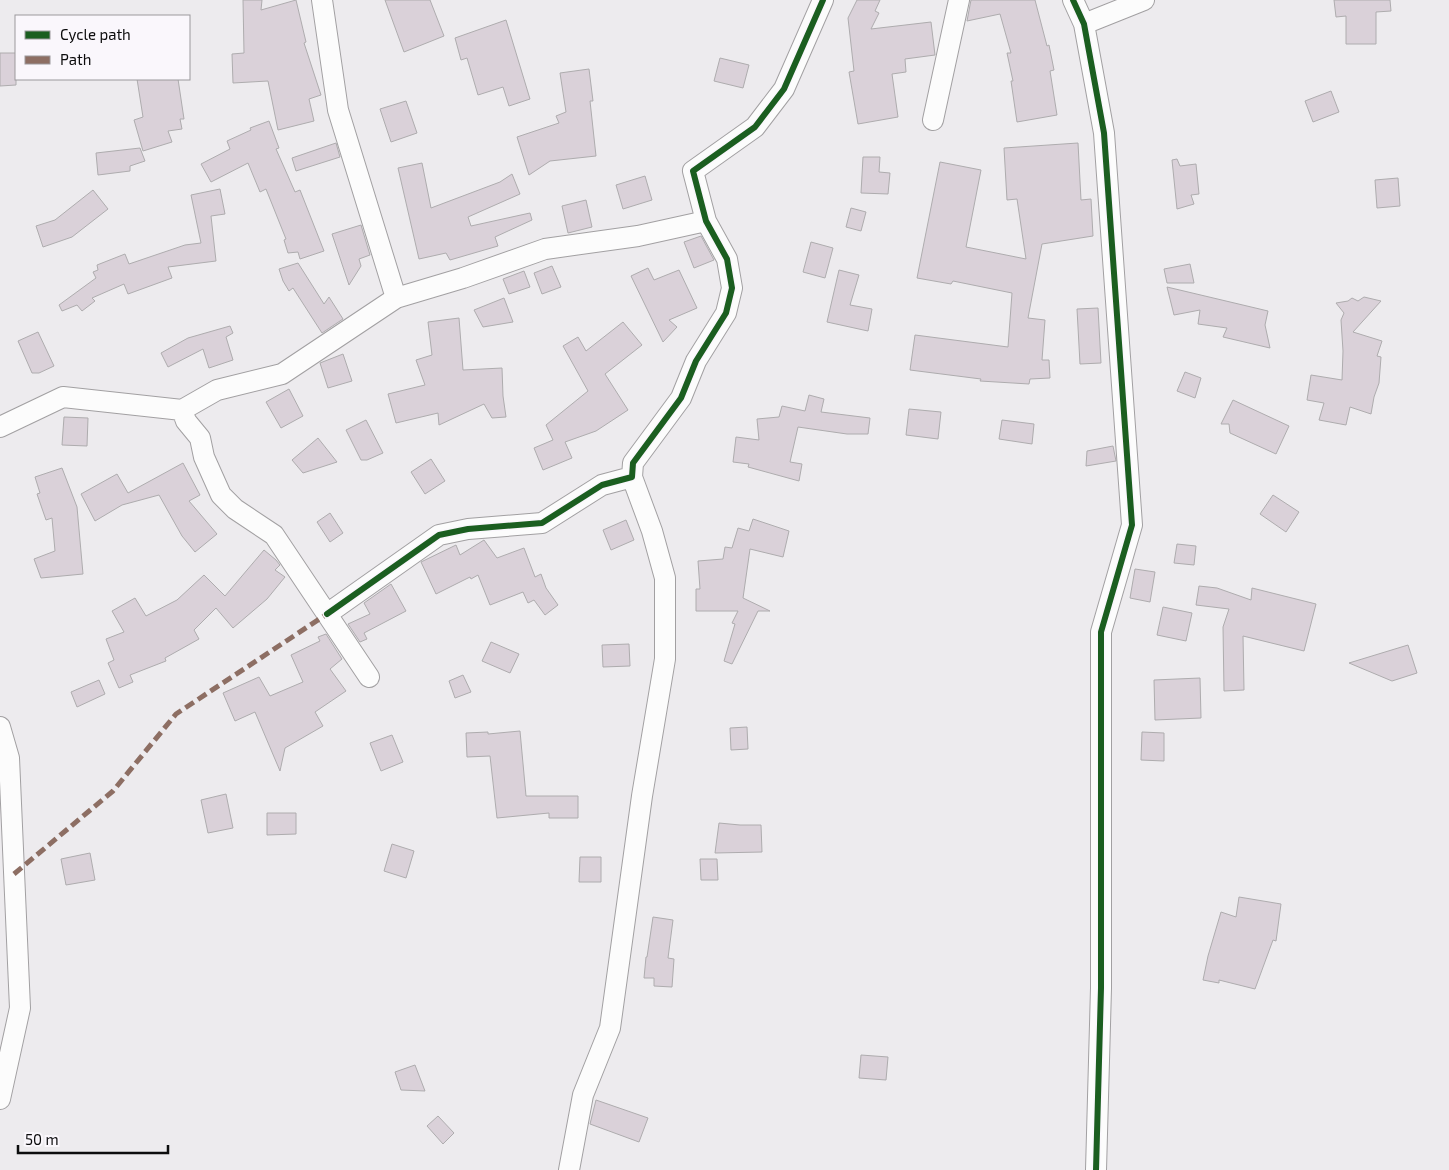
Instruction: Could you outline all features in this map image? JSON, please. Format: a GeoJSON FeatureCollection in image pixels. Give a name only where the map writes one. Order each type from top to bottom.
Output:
{"type":"FeatureCollection","features":[{"type":"Feature","properties":{"kind":"street"},"geometry":{"type":"LineString","coordinates":[[322,0],[338,110],[396,298]]}},
{"type":"Feature","properties":{"kind":"street"},"geometry":{"type":"LineString","coordinates":[[569,1170],[583,1095],[610,1028],[642,796],[665,659],[665,578],[652,531],[632,477],[633,463],[681,398],[696,361],[726,313],[732,288],[727,259],[706,221],[692,171],[756,127],[784,89],[824,0]]}},
{"type":"Feature","properties":{"kind":"street"},"geometry":{"type":"LineString","coordinates":[[933,120],[959,0]]}},
{"type":"Feature","properties":{"kind":"street"},"geometry":{"type":"LineString","coordinates":[[1073,0],[1084,24],[1104,133],[1132,525],[1102,632],[1101,988],[1096,1170]]}},
{"type":"Feature","properties":{"kind":"street"},"geometry":{"type":"LineString","coordinates":[[1084,24],[1144,0]]}},
{"type":"Feature","properties":{"kind":"street"},"geometry":{"type":"LineString","coordinates":[[0,427],[63,397],[182,410],[218,390],[282,374],[396,298],[463,278],[545,249],[638,236],[706,221]]}},
{"type":"Feature","properties":{"kind":"street"},"geometry":{"type":"LineString","coordinates":[[182,410],[186,421],[200,438],[204,457],[221,495],[235,509],[274,535],[369,677]]}},
{"type":"Feature","properties":{"kind":"street"},"geometry":{"type":"LineString","coordinates":[[328,614],[439,535],[468,529],[542,523],[602,485],[632,477]]}},
{"type":"Feature","properties":{"kind":"street"},"geometry":{"type":"LineString","coordinates":[[0,727],[8,758],[20,1008],[0,1099]]}},
{"type":"Feature","properties":{"kind":"street"},"geometry":{"type":"LineString","coordinates":[[0,1038],[20,1008]]}},
{"type":"Feature","properties":{"kind":"building"},"geometry":{"type":"Polygon","coordinates":[[[243,0],[262,0],[261,10],[296,0],[306,42],[304,43],[321,95],[309,99],[314,121],[278,130],[268,81],[233,83],[232,54],[244,53],[243,0]]]}},
{"type":"Feature","properties":{"kind":"building"},"geometry":{"type":"Polygon","coordinates":[[[385,0],[430,0],[444,36],[404,52],[385,0]]]}},
{"type":"Feature","properties":{"kind":"building"},"geometry":{"type":"Polygon","coordinates":[[[857,0],[880,0],[875,11],[879,13],[871,29],[931,22],[935,55],[905,59],[906,72],[892,74],[898,117],[858,124],[849,72],[854,71],[848,18],[857,0]]]}},
{"type":"Feature","properties":{"kind":"building"},"geometry":{"type":"Polygon","coordinates":[[[971,0],[1035,0],[1047,46],[1049,45],[1054,70],[1050,71],[1057,115],[1017,122],[1011,81],[1013,81],[1007,53],[1011,53],[1000,14],[967,21],[971,0]]]}},
{"type":"Feature","properties":{"kind":"building"},"geometry":{"type":"Polygon","coordinates":[[[1334,0],[1390,0],[1391,11],[1376,12],[1376,44],[1346,44],[1346,16],[1336,17],[1334,0]]]}},
{"type":"Feature","properties":{"kind":"building"},"geometry":{"type":"Polygon","coordinates":[[[506,20],[530,99],[509,106],[503,87],[478,95],[467,58],[461,60],[455,38],[506,20]]]}},
{"type":"Feature","properties":{"kind":"building"},"geometry":{"type":"Polygon","coordinates":[[[0,53],[15,53],[16,85],[0,86],[0,53]]]}},
{"type":"Feature","properties":{"kind":"building"},"geometry":{"type":"Polygon","coordinates":[[[720,58],[749,65],[743,88],[714,81],[720,58]]]}},
{"type":"Feature","properties":{"kind":"building"},"geometry":{"type":"Polygon","coordinates":[[[589,69],[593,101],[590,101],[596,156],[550,161],[529,175],[517,137],[559,123],[556,116],[566,112],[560,73],[589,69]]]}},
{"type":"Feature","properties":{"kind":"building"},"geometry":{"type":"Polygon","coordinates":[[[137,80],[178,80],[184,119],[180,119],[182,129],[168,131],[172,142],[143,151],[134,120],[143,117],[137,80]]]}},
{"type":"Feature","properties":{"kind":"building"},"geometry":{"type":"Polygon","coordinates":[[[1331,91],[1339,112],[1313,122],[1305,101],[1331,91]]]}},
{"type":"Feature","properties":{"kind":"building"},"geometry":{"type":"Polygon","coordinates":[[[406,101],[417,133],[391,142],[380,109],[406,101]]]}},
{"type":"Feature","properties":{"kind":"building"},"geometry":{"type":"Polygon","coordinates":[[[269,121],[279,148],[276,149],[295,192],[300,190],[324,251],[300,259],[298,252],[288,253],[284,240],[286,239],[266,189],[260,192],[248,163],[211,182],[201,164],[230,149],[227,141],[251,130],[250,128],[269,121]]]}},
{"type":"Feature","properties":{"kind":"building"},"geometry":{"type":"Polygon","coordinates":[[[336,143],[340,157],[296,171],[292,158],[336,143]]]}},
{"type":"Feature","properties":{"kind":"building"},"geometry":{"type":"Polygon","coordinates":[[[1078,143],[1081,200],[1091,199],[1093,236],[1042,244],[1028,318],[1045,320],[1042,360],[1049,360],[1050,378],[1030,379],[1029,384],[980,381],[981,379],[910,370],[915,335],[1008,347],[1012,293],[953,281],[951,284],[917,278],[940,162],[981,170],[966,247],[1026,259],[1017,199],[1007,200],[1004,148],[1078,143]]]}},
{"type":"Feature","properties":{"kind":"building"},"geometry":{"type":"Polygon","coordinates":[[[140,148],[145,161],[130,166],[130,171],[98,175],[96,153],[140,148]]]}},
{"type":"Feature","properties":{"kind":"building"},"geometry":{"type":"Polygon","coordinates":[[[863,157],[880,157],[879,172],[890,173],[888,194],[861,193],[863,157]]]}},
{"type":"Feature","properties":{"kind":"building"},"geometry":{"type":"Polygon","coordinates":[[[1177,159],[1180,166],[1196,164],[1199,194],[1191,195],[1194,204],[1177,209],[1172,160],[1177,159]]]}},
{"type":"Feature","properties":{"kind":"building"},"geometry":{"type":"Polygon","coordinates":[[[422,163],[431,208],[500,182],[512,174],[520,194],[468,217],[471,226],[530,213],[532,220],[495,237],[498,246],[450,260],[446,253],[419,259],[398,168],[422,163]]]}},
{"type":"Feature","properties":{"kind":"building"},"geometry":{"type":"Polygon","coordinates":[[[645,176],[652,200],[623,209],[616,185],[645,176]]]}},
{"type":"Feature","properties":{"kind":"building"},"geometry":{"type":"Polygon","coordinates":[[[1398,178],[1400,206],[1377,208],[1375,180],[1398,178]]]}},
{"type":"Feature","properties":{"kind":"building"},"geometry":{"type":"Polygon","coordinates":[[[220,189],[225,214],[211,216],[216,261],[168,267],[172,278],[128,294],[124,284],[92,298],[95,301],[82,311],[77,305],[62,311],[59,305],[96,278],[93,272],[98,270],[97,265],[125,254],[129,264],[185,245],[201,243],[191,195],[220,189]]]}},
{"type":"Feature","properties":{"kind":"building"},"geometry":{"type":"Polygon","coordinates":[[[93,190],[108,209],[72,237],[43,247],[36,226],[55,220],[93,190]]]}},
{"type":"Feature","properties":{"kind":"building"},"geometry":{"type":"Polygon","coordinates":[[[586,200],[592,227],[568,233],[562,206],[586,200]]]}},
{"type":"Feature","properties":{"kind":"building"},"geometry":{"type":"Polygon","coordinates":[[[851,208],[866,212],[861,231],[846,227],[851,208]]]}},
{"type":"Feature","properties":{"kind":"building"},"geometry":{"type":"Polygon","coordinates":[[[361,225],[370,255],[359,259],[361,266],[349,285],[332,234],[361,225]]]}},
{"type":"Feature","properties":{"kind":"building"},"geometry":{"type":"Polygon","coordinates":[[[701,236],[714,260],[694,268],[684,242],[701,236]]]}},
{"type":"Feature","properties":{"kind":"building"},"geometry":{"type":"Polygon","coordinates":[[[811,242],[833,248],[825,278],[803,272],[811,242]]]}},
{"type":"Feature","properties":{"kind":"building"},"geometry":{"type":"Polygon","coordinates":[[[298,263],[324,304],[329,297],[343,319],[322,333],[293,288],[289,291],[283,281],[279,269],[298,263]]]}},
{"type":"Feature","properties":{"kind":"building"},"geometry":{"type":"Polygon","coordinates":[[[1190,264],[1194,283],[1167,283],[1164,269],[1190,264]]]}},
{"type":"Feature","properties":{"kind":"building"},"geometry":{"type":"Polygon","coordinates":[[[552,266],[561,287],[542,294],[534,273],[552,266]]]}},
{"type":"Feature","properties":{"kind":"building"},"geometry":{"type":"Polygon","coordinates":[[[648,268],[654,280],[679,270],[697,308],[669,320],[677,327],[663,342],[631,276],[648,268]]]}},
{"type":"Feature","properties":{"kind":"building"},"geometry":{"type":"Polygon","coordinates":[[[839,270],[859,275],[850,305],[872,309],[868,331],[827,322],[839,270]]]}},
{"type":"Feature","properties":{"kind":"building"},"geometry":{"type":"Polygon","coordinates":[[[524,271],[530,287],[509,294],[503,279],[524,271]]]}},
{"type":"Feature","properties":{"kind":"building"},"geometry":{"type":"Polygon","coordinates":[[[1167,287],[1268,311],[1265,325],[1270,348],[1223,337],[1227,328],[1198,324],[1200,310],[1174,315],[1167,287]]]}},
{"type":"Feature","properties":{"kind":"building"},"geometry":{"type":"Polygon","coordinates":[[[1364,297],[1381,301],[1353,332],[1382,341],[1377,356],[1381,357],[1379,383],[1371,414],[1350,407],[1346,425],[1319,420],[1324,403],[1307,400],[1311,375],[1342,380],[1341,320],[1344,313],[1336,303],[1348,301],[1352,298],[1358,301],[1364,297]]]}},
{"type":"Feature","properties":{"kind":"building"},"geometry":{"type":"Polygon","coordinates":[[[504,298],[513,322],[483,327],[474,310],[504,298]]]}},
{"type":"Feature","properties":{"kind":"building"},"geometry":{"type":"Polygon","coordinates":[[[1098,308],[1101,363],[1080,364],[1077,309],[1098,308]]]}},
{"type":"Feature","properties":{"kind":"building"},"geometry":{"type":"Polygon","coordinates":[[[459,318],[463,370],[502,368],[506,417],[492,418],[484,404],[439,425],[438,413],[396,423],[388,394],[425,385],[416,360],[432,355],[428,322],[459,318]]]}},
{"type":"Feature","properties":{"kind":"building"},"geometry":{"type":"Polygon","coordinates":[[[623,322],[642,345],[605,374],[628,410],[596,431],[565,442],[572,458],[543,470],[534,448],[553,440],[546,425],[588,391],[563,346],[578,337],[586,351],[623,322]]]}},
{"type":"Feature","properties":{"kind":"building"},"geometry":{"type":"Polygon","coordinates":[[[230,326],[233,333],[226,337],[233,360],[209,368],[203,349],[168,367],[161,353],[188,338],[230,326]]]}},
{"type":"Feature","properties":{"kind":"building"},"geometry":{"type":"Polygon","coordinates":[[[38,332],[54,366],[39,373],[32,373],[18,341],[38,332]]]}},
{"type":"Feature","properties":{"kind":"building"},"geometry":{"type":"Polygon","coordinates":[[[343,354],[352,381],[328,388],[320,363],[343,354]]]}},
{"type":"Feature","properties":{"kind":"building"},"geometry":{"type":"Polygon","coordinates":[[[1185,372],[1201,378],[1195,398],[1177,391],[1185,372]]]}},
{"type":"Feature","properties":{"kind":"building"},"geometry":{"type":"Polygon","coordinates":[[[289,389],[303,416],[281,428],[266,402],[289,389]]]}},
{"type":"Feature","properties":{"kind":"building"},"geometry":{"type":"Polygon","coordinates":[[[809,395],[824,399],[821,412],[870,418],[868,434],[847,434],[798,427],[790,462],[802,464],[799,481],[748,467],[749,464],[733,462],[736,437],[759,440],[757,419],[779,417],[782,406],[805,411],[809,395]]]}},
{"type":"Feature","properties":{"kind":"building"},"geometry":{"type":"Polygon","coordinates":[[[1233,400],[1289,426],[1276,454],[1230,433],[1229,424],[1221,424],[1233,400]]]}},
{"type":"Feature","properties":{"kind":"building"},"geometry":{"type":"Polygon","coordinates":[[[909,409],[941,412],[938,439],[906,435],[909,409]]]}},
{"type":"Feature","properties":{"kind":"building"},"geometry":{"type":"Polygon","coordinates":[[[64,417],[88,418],[87,446],[62,445],[64,417]]]}},
{"type":"Feature","properties":{"kind":"building"},"geometry":{"type":"Polygon","coordinates":[[[366,420],[383,453],[367,460],[361,460],[346,430],[366,420]]]}},
{"type":"Feature","properties":{"kind":"building"},"geometry":{"type":"Polygon","coordinates":[[[1002,420],[1034,424],[1032,444],[999,439],[1002,420]]]}},
{"type":"Feature","properties":{"kind":"building"},"geometry":{"type":"Polygon","coordinates":[[[318,438],[337,462],[303,473],[292,460],[318,438]]]}},
{"type":"Feature","properties":{"kind":"building"},"geometry":{"type":"Polygon","coordinates":[[[1113,446],[1116,461],[1086,466],[1087,451],[1113,446]]]}},
{"type":"Feature","properties":{"kind":"building"},"geometry":{"type":"Polygon","coordinates":[[[431,459],[445,481],[425,494],[411,472],[431,459]]]}},
{"type":"Feature","properties":{"kind":"building"},"geometry":{"type":"Polygon","coordinates":[[[183,463],[200,495],[189,501],[217,534],[195,552],[182,536],[159,495],[122,505],[95,521],[81,494],[117,474],[128,493],[183,463]]]}},
{"type":"Feature","properties":{"kind":"building"},"geometry":{"type":"Polygon","coordinates":[[[62,468],[77,507],[83,574],[41,578],[34,559],[55,551],[52,518],[46,520],[37,494],[40,493],[35,477],[62,468]]]}},
{"type":"Feature","properties":{"kind":"building"},"geometry":{"type":"Polygon","coordinates":[[[1273,495],[1299,512],[1286,532],[1260,514],[1273,495]]]}},
{"type":"Feature","properties":{"kind":"building"},"geometry":{"type":"Polygon","coordinates":[[[330,513],[343,533],[330,542],[317,522],[330,513]]]}},
{"type":"Feature","properties":{"kind":"building"},"geometry":{"type":"Polygon","coordinates":[[[753,519],[789,531],[783,557],[750,549],[743,598],[770,611],[758,611],[732,664],[724,661],[735,624],[732,623],[738,611],[696,611],[696,589],[700,589],[698,561],[723,559],[725,547],[732,548],[738,528],[749,531],[753,519]]]}},
{"type":"Feature","properties":{"kind":"building"},"geometry":{"type":"Polygon","coordinates":[[[626,520],[634,540],[611,550],[603,530],[626,520]]]}},
{"type":"Feature","properties":{"kind":"building"},"geometry":{"type":"Polygon","coordinates":[[[484,540],[497,558],[524,548],[535,577],[541,574],[546,588],[558,605],[545,615],[534,600],[528,603],[523,592],[490,605],[478,575],[436,594],[421,562],[456,545],[460,555],[484,540]]]}},
{"type":"Feature","properties":{"kind":"building"},"geometry":{"type":"Polygon","coordinates":[[[1177,544],[1196,546],[1194,565],[1174,563],[1177,544]]]}},
{"type":"Feature","properties":{"kind":"building"},"geometry":{"type":"Polygon","coordinates":[[[264,550],[280,565],[275,570],[285,577],[267,599],[233,628],[216,608],[194,630],[199,639],[165,658],[166,661],[130,675],[133,682],[119,688],[108,663],[114,660],[106,639],[124,632],[112,611],[135,598],[146,616],[177,600],[204,575],[225,596],[264,550]]]}},
{"type":"Feature","properties":{"kind":"building"},"geometry":{"type":"Polygon","coordinates":[[[1135,569],[1155,572],[1150,602],[1130,598],[1135,569]]]}},
{"type":"Feature","properties":{"kind":"building"},"geometry":{"type":"Polygon","coordinates":[[[391,584],[406,611],[364,633],[367,639],[360,642],[348,624],[370,614],[364,603],[391,584]]]}},
{"type":"Feature","properties":{"kind":"building"},"geometry":{"type":"Polygon","coordinates":[[[1199,586],[1217,588],[1251,600],[1252,588],[1316,604],[1304,651],[1243,636],[1244,690],[1224,691],[1223,627],[1229,609],[1196,605],[1199,586]]]}},
{"type":"Feature","properties":{"kind":"building"},"geometry":{"type":"Polygon","coordinates":[[[1163,607],[1192,613],[1186,641],[1157,635],[1163,607]]]}},
{"type":"Feature","properties":{"kind":"building"},"geometry":{"type":"Polygon","coordinates":[[[326,634],[342,659],[330,669],[346,691],[315,712],[323,726],[285,748],[280,771],[255,712],[235,721],[223,693],[259,677],[270,696],[303,682],[291,655],[320,641],[318,637],[326,634]]]}},
{"type":"Feature","properties":{"kind":"building"},"geometry":{"type":"Polygon","coordinates":[[[491,642],[519,654],[510,673],[482,661],[491,642]]]}},
{"type":"Feature","properties":{"kind":"building"},"geometry":{"type":"Polygon","coordinates":[[[629,644],[630,666],[603,667],[602,645],[629,644]]]}},
{"type":"Feature","properties":{"kind":"building"},"geometry":{"type":"Polygon","coordinates":[[[1408,645],[1417,673],[1392,681],[1349,663],[1408,645]]]}},
{"type":"Feature","properties":{"kind":"building"},"geometry":{"type":"Polygon","coordinates":[[[463,675],[471,692],[455,698],[449,681],[463,675]]]}},
{"type":"Feature","properties":{"kind":"building"},"geometry":{"type":"Polygon","coordinates":[[[1200,678],[1201,718],[1155,720],[1154,680],[1200,678]]]}},
{"type":"Feature","properties":{"kind":"building"},"geometry":{"type":"Polygon","coordinates":[[[99,680],[105,694],[77,707],[71,692],[99,680]]]}},
{"type":"Feature","properties":{"kind":"building"},"geometry":{"type":"Polygon","coordinates":[[[747,727],[748,749],[731,750],[730,728],[747,727]]]}},
{"type":"Feature","properties":{"kind":"building"},"geometry":{"type":"Polygon","coordinates":[[[520,731],[526,796],[578,796],[578,818],[549,818],[549,813],[497,818],[490,756],[467,757],[466,733],[488,732],[488,734],[520,731]]]}},
{"type":"Feature","properties":{"kind":"building"},"geometry":{"type":"Polygon","coordinates":[[[1142,732],[1164,733],[1164,761],[1141,760],[1142,732]]]}},
{"type":"Feature","properties":{"kind":"building"},"geometry":{"type":"Polygon","coordinates":[[[392,735],[403,762],[381,771],[370,743],[392,735]]]}},
{"type":"Feature","properties":{"kind":"building"},"geometry":{"type":"Polygon","coordinates":[[[226,794],[233,828],[208,833],[201,800],[226,794]]]}},
{"type":"Feature","properties":{"kind":"building"},"geometry":{"type":"Polygon","coordinates":[[[267,813],[296,813],[296,834],[267,835],[267,813]]]}},
{"type":"Feature","properties":{"kind":"building"},"geometry":{"type":"Polygon","coordinates":[[[719,823],[761,825],[762,852],[715,853],[719,823]]]}},
{"type":"Feature","properties":{"kind":"building"},"geometry":{"type":"Polygon","coordinates":[[[392,844],[414,851],[406,878],[384,871],[392,844]]]}},
{"type":"Feature","properties":{"kind":"building"},"geometry":{"type":"Polygon","coordinates":[[[90,853],[95,880],[66,885],[61,859],[90,853]]]}},
{"type":"Feature","properties":{"kind":"building"},"geometry":{"type":"Polygon","coordinates":[[[580,857],[601,857],[601,882],[579,882],[580,857]]]}},
{"type":"Feature","properties":{"kind":"building"},"geometry":{"type":"Polygon","coordinates":[[[700,859],[717,859],[718,880],[701,880],[700,859]]]}},
{"type":"Feature","properties":{"kind":"building"},"geometry":{"type":"Polygon","coordinates":[[[1239,897],[1281,904],[1276,941],[1273,940],[1255,989],[1219,980],[1219,983],[1203,980],[1221,912],[1236,917],[1239,897]]]}},
{"type":"Feature","properties":{"kind":"building"},"geometry":{"type":"Polygon","coordinates":[[[653,917],[673,920],[668,958],[674,959],[672,987],[654,986],[654,978],[644,978],[653,917]]]}},
{"type":"Feature","properties":{"kind":"building"},"geometry":{"type":"Polygon","coordinates":[[[861,1055],[888,1057],[886,1080],[859,1078],[861,1055]]]}},
{"type":"Feature","properties":{"kind":"building"},"geometry":{"type":"Polygon","coordinates":[[[415,1065],[425,1091],[401,1090],[395,1072],[415,1065]]]}},
{"type":"Feature","properties":{"kind":"building"},"geometry":{"type":"Polygon","coordinates":[[[596,1100],[648,1118],[639,1142],[590,1124],[596,1100]]]}},
{"type":"Feature","properties":{"kind":"building"},"geometry":{"type":"Polygon","coordinates":[[[438,1116],[454,1133],[443,1144],[427,1126],[438,1116]]]}},
{"type":"Feature","properties":{"kind":"marked path"},"geometry":{"type":"LineString","coordinates":[[14,874],[113,791],[176,714],[327,614]]}},
{"type":"Feature","properties":{"kind":"cycle path"},"geometry":{"type":"LineString","coordinates":[[327,614],[439,535],[468,529],[542,523],[602,485],[632,477],[633,463],[681,398],[696,361],[726,313],[732,288],[727,259],[706,221],[693,171],[755,127],[784,89],[823,0]]}},
{"type":"Feature","properties":{"kind":"cycle path"},"geometry":{"type":"LineString","coordinates":[[1073,0],[1084,24],[1104,133],[1132,525],[1101,632],[1101,988],[1096,1170]]}}]}
